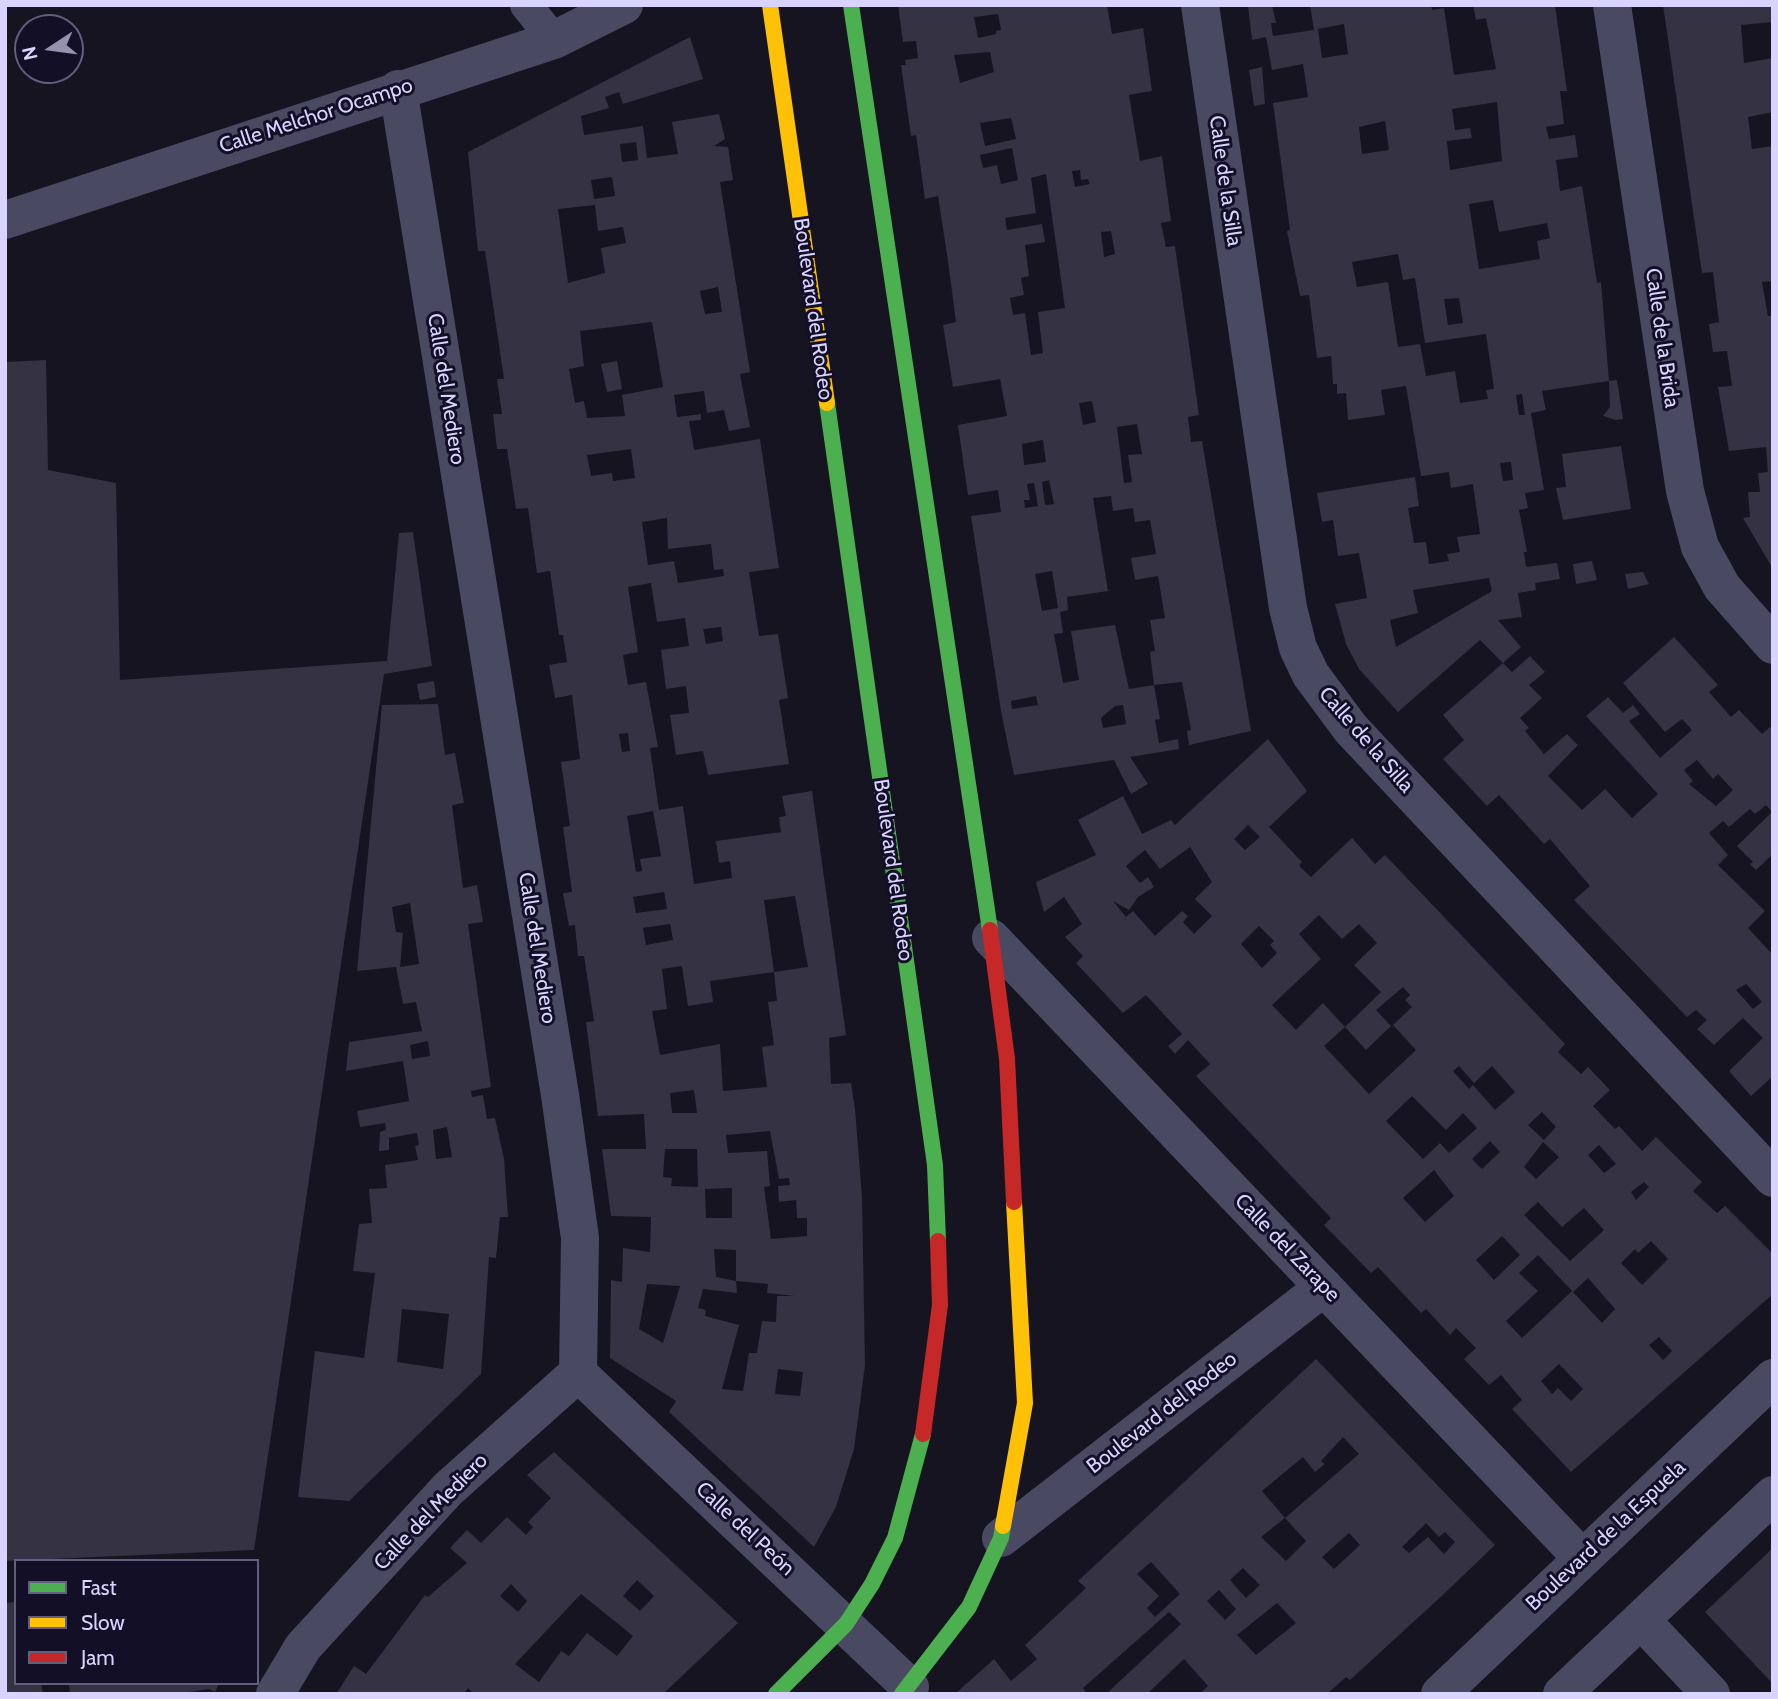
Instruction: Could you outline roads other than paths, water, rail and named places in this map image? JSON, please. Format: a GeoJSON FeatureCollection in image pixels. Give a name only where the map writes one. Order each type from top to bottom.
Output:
{"type":"FeatureCollection","features":[{"type":"Feature","properties":{"kind":"street","name":"Calle Melchor Ocampo"},"geometry":{"type":"LineString","coordinates":[[5,220],[554,40],[624,5]]}},
{"type":"Feature","properties":{"kind":"street","name":"Boulevard del Rodeo"},"geometry":{"type":"LineString","coordinates":[[770,5],[935,1165],[940,1305],[920,1447],[895,1538],[872,1584],[846,1624],[776,1694]]}},
{"type":"Feature","properties":{"kind":"street","name":"Boulevard del Rodeo"},"geometry":{"type":"LineString","coordinates":[[851,5],[1007,1059],[1025,1403],[1001,1538],[970,1606],[906,1690]]}},
{"type":"Feature","properties":{"kind":"street","name":"Calle de la Silla"},"geometry":{"type":"LineString","coordinates":[[1200,5],[1288,608],[1298,648],[1311,675],[1350,729],[1773,1178]]}},
{"type":"Feature","properties":{"kind":"street","name":"Calle de la Brida"},"geometry":{"type":"LineString","coordinates":[[1612,5],[1685,491],[1700,547],[1722,587],[1773,645]]}},
{"type":"Feature","properties":{"kind":"street","name":"Calle del Mediero"},"geometry":{"type":"LineString","coordinates":[[275,1694],[303,1647],[449,1489],[578,1373],[580,1238],[561,1095],[398,89]]}},
{"type":"Feature","properties":{"kind":"street","name":"Calle del Zarape"},"geometry":{"type":"LineString","coordinates":[[991,938],[1582,1558]]}},
{"type":"Feature","properties":{"kind":"street","name":"Boulevard del Rodeo"},"geometry":{"type":"LineString","coordinates":[[1001,1538],[1324,1287]]}},
{"type":"Feature","properties":{"kind":"street","name":"Calle del Peón"},"geometry":{"type":"LineString","coordinates":[[578,1373],[846,1624],[906,1690]]}},
{"type":"Feature","properties":{"kind":"street","name":"Boulevard de la Espuela"},"geometry":{"type":"LineString","coordinates":[[1440,1694],[1773,1378]]}},
{"type":"Feature","properties":{"kind":"street"},"geometry":{"type":"LineString","coordinates":[[1562,1694],[1773,1495]]}},
{"type":"Feature","properties":{"kind":"street"},"geometry":{"type":"LineString","coordinates":[[1640,1620],[1711,1694]]}},
{"type":"Feature","properties":{"kind":"lane"},"geometry":{"type":"LineString","coordinates":[[526,5],[554,40]]}}]}
